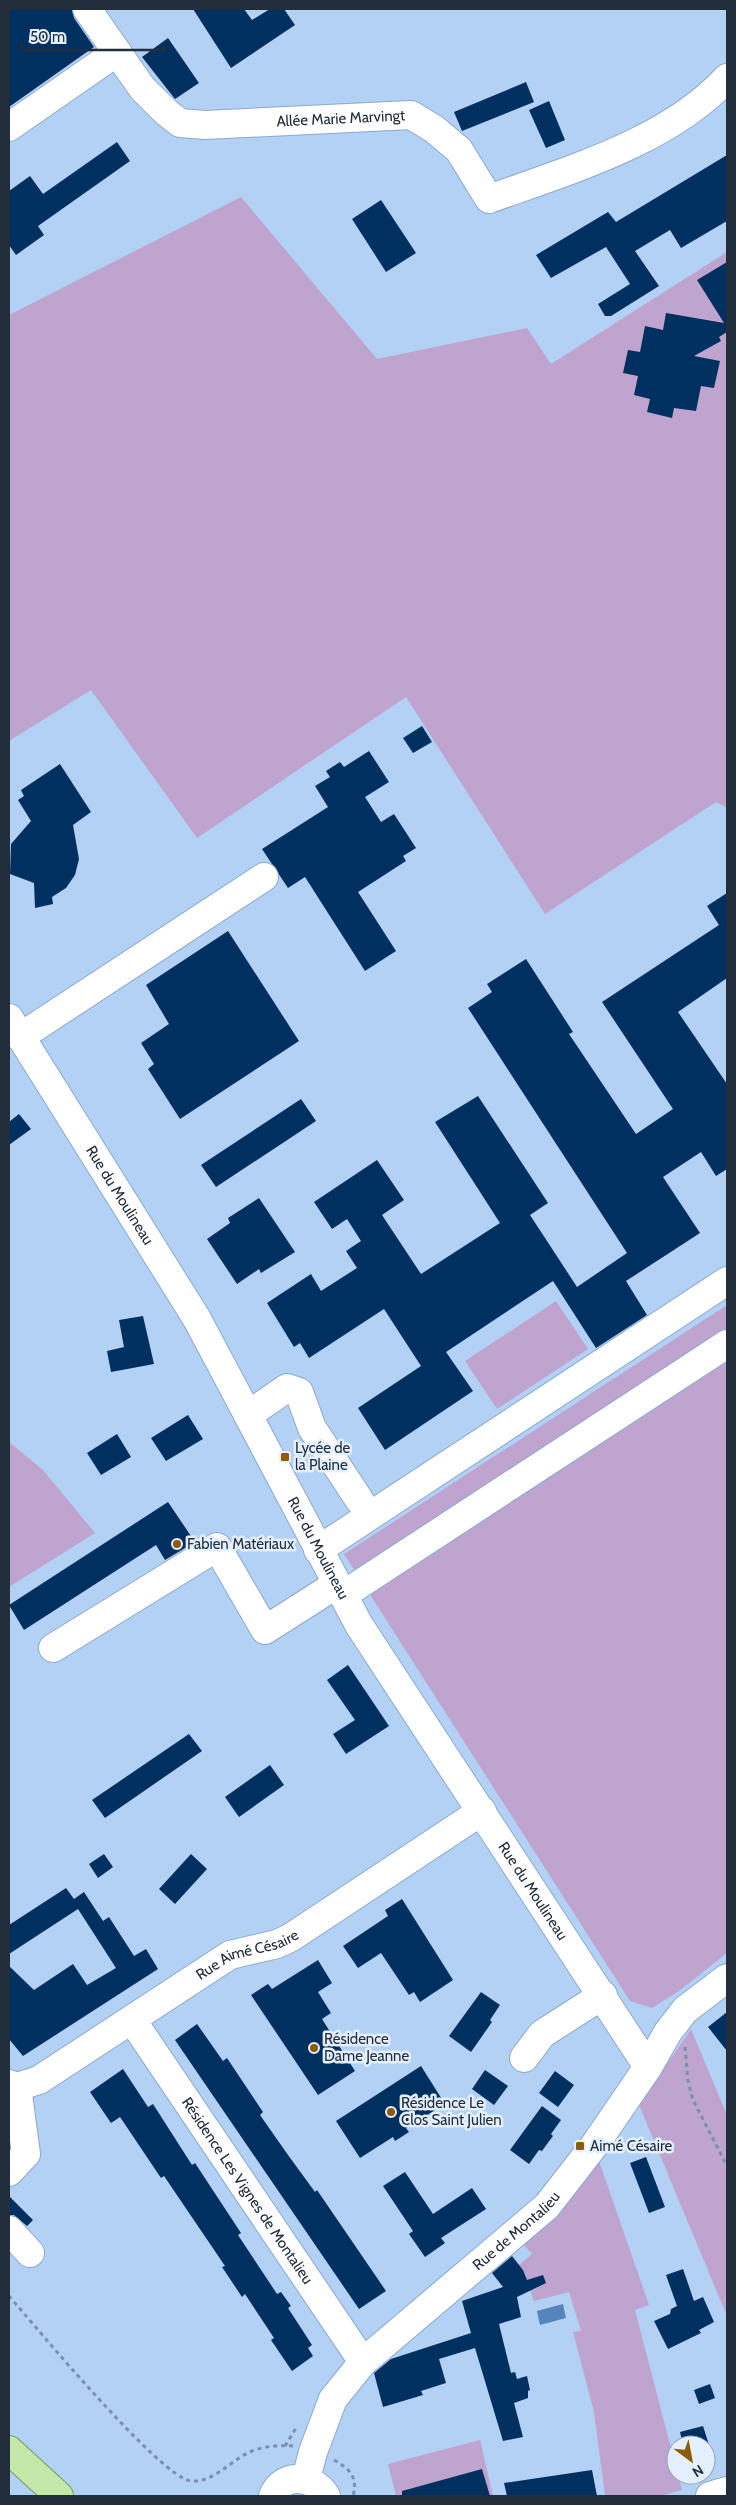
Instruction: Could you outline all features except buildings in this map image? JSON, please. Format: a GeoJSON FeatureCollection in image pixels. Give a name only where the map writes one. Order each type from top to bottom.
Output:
{"type":"FeatureCollection","features":[{"type":"Feature","properties":{"kind":"main road"},"geometry":{"type":"LineString","coordinates":[[9,2450],[59,2496]]}},
{"type":"Feature","properties":{"kind":"street","name":"Allée Marie Marvingt"},"geometry":{"type":"LineString","coordinates":[[88,9],[142,88],[180,123],[205,125],[411,115],[434,129],[459,150],[489,199],[585,164],[640,141],[711,96],[727,78]]}},
{"type":"Feature","properties":{"kind":"street"},"geometry":{"type":"LineString","coordinates":[[9,127],[118,52]]}},
{"type":"Feature","properties":{"kind":"street"},"geometry":{"type":"LineString","coordinates":[[15,1027],[264,877]]}},
{"type":"Feature","properties":{"kind":"street","name":"Rue du Moulineau"},"geometry":{"type":"LineString","coordinates":[[15,1027],[197,1319],[359,1624],[603,1995],[648,2067]]}},
{"type":"Feature","properties":{"kind":"street"},"geometry":{"type":"LineString","coordinates":[[318,1550],[727,1281]]}},
{"type":"Feature","properties":{"kind":"street"},"geometry":{"type":"LineString","coordinates":[[53,1648],[217,1547],[265,1630],[340,1590],[727,1344]]}},
{"type":"Feature","properties":{"kind":"street"},"geometry":{"type":"LineString","coordinates":[[248,1415],[287,1388],[299,1392],[312,1428],[360,1501]]}},
{"type":"Feature","properties":{"kind":"street","name":"Rue Aimé Césaire"},"geometry":{"type":"LineString","coordinates":[[13,2086],[39,2080],[230,1956],[277,1944],[290,1938],[482,1811]]}},
{"type":"Feature","properties":{"kind":"street","name":"Rue de Montalieu"},"geometry":{"type":"LineString","coordinates":[[316,2488],[313,2452],[333,2399],[363,2362],[548,2206],[596,2142],[648,2067],[668,2032],[685,2010],[727,1978]]}},
{"type":"Feature","properties":{"kind":"street"},"geometry":{"type":"LineString","coordinates":[[524,2058],[542,2034],[603,1995]]}},
{"type":"Feature","properties":{"kind":"street","name":"Résidence Les Vignes de Montalieu"},"geometry":{"type":"LineString","coordinates":[[132,2020],[363,2362]]}},
{"type":"Feature","properties":{"kind":"street"},"geometry":{"type":"LineString","coordinates":[[9,2172],[26,2154],[13,2086]]}},
{"type":"Feature","properties":{"kind":"street"},"geometry":{"type":"LineString","coordinates":[[9,2230],[30,2252]]}},
{"type":"Feature","properties":{"kind":"street"},"geometry":{"type":"LineString","coordinates":[[273,2496],[281,2485],[289,2480],[316,2488]]}},
{"type":"Feature","properties":{"kind":"street"},"geometry":{"type":"LineString","coordinates":[[710,2496],[727,2491]]}},
{"type":"Feature","properties":{"kind":"path"},"geometry":{"type":"LineString","coordinates":[[668,2032],[686,2048],[688,2081],[693,2100],[727,2166]]}},
{"type":"Feature","properties":{"kind":"path"},"geometry":{"type":"LineString","coordinates":[[9,2296],[106,2407],[172,2473],[191,2481],[206,2478],[250,2452],[274,2445]]}},
{"type":"Feature","properties":{"kind":"shaded area"},"geometry":{"type":"Polygon","coordinates":[[[241,197],[377,359],[527,328],[551,364],[727,252],[727,808],[716,802],[545,914],[406,697],[197,838],[91,690],[9,741],[9,315],[241,197]]]}},
{"type":"Feature","properties":{"kind":"shaded area"},"geometry":{"type":"Polygon","coordinates":[[[556,1301],[588,1349],[497,1409],[465,1361],[556,1301]]]}},
{"type":"Feature","properties":{"kind":"shaded area"},"geometry":{"type":"Polygon","coordinates":[[[727,1305],[727,1953],[679,1991],[652,2008],[630,2001],[344,1554],[727,1305]]]}},
{"type":"Feature","properties":{"kind":"shaded area"},"geometry":{"type":"Polygon","coordinates":[[[9,1442],[43,1470],[95,1533],[9,1587],[9,1442]]]}},
{"type":"Feature","properties":{"kind":"shaded area"},"geometry":{"type":"Polygon","coordinates":[[[691,2029],[727,2115],[727,2316],[639,2105],[691,2029]]]}},
{"type":"Feature","properties":{"kind":"shaded area"},"geometry":{"type":"Polygon","coordinates":[[[598,2158],[649,2305],[635,2310],[668,2435],[666,2435],[666,2485],[681,2485],[682,2490],[660,2496],[605,2496],[594,2412],[573,2332],[581,2331],[569,2292],[534,2301],[523,2270],[519,2265],[532,2254],[523,2244],[565,2204],[598,2158]]]}},
{"type":"Feature","properties":{"kind":"shaded area"},"geometry":{"type":"Polygon","coordinates":[[[480,2440],[493,2496],[396,2496],[388,2464],[480,2440]]]}},
{"type":"Feature","properties":{"kind":"water"},"geometry":{"type":"Polygon","coordinates":[[[563,2304],[566,2318],[540,2325],[537,2311],[563,2304]]]}},
{"type":"Feature","properties":{"kind":"place","name":"Lycée de la Plaine"},"geometry":{"type":"Point","coordinates":[285,1457]}},
{"type":"Feature","properties":{"kind":"place","name":"Fabien Matériaux"},"geometry":{"type":"Point","coordinates":[177,1544]}},
{"type":"Feature","properties":{"kind":"place","name":"Résidence Dame Jeanne"},"geometry":{"type":"Point","coordinates":[314,2048]}},
{"type":"Feature","properties":{"kind":"place","name":"Résidence Le Clos Saint Julien"},"geometry":{"type":"Point","coordinates":[391,2112]}},
{"type":"Feature","properties":{"kind":"place","name":"Aimé Césaire"},"geometry":{"type":"Point","coordinates":[580,2146]}}]}
